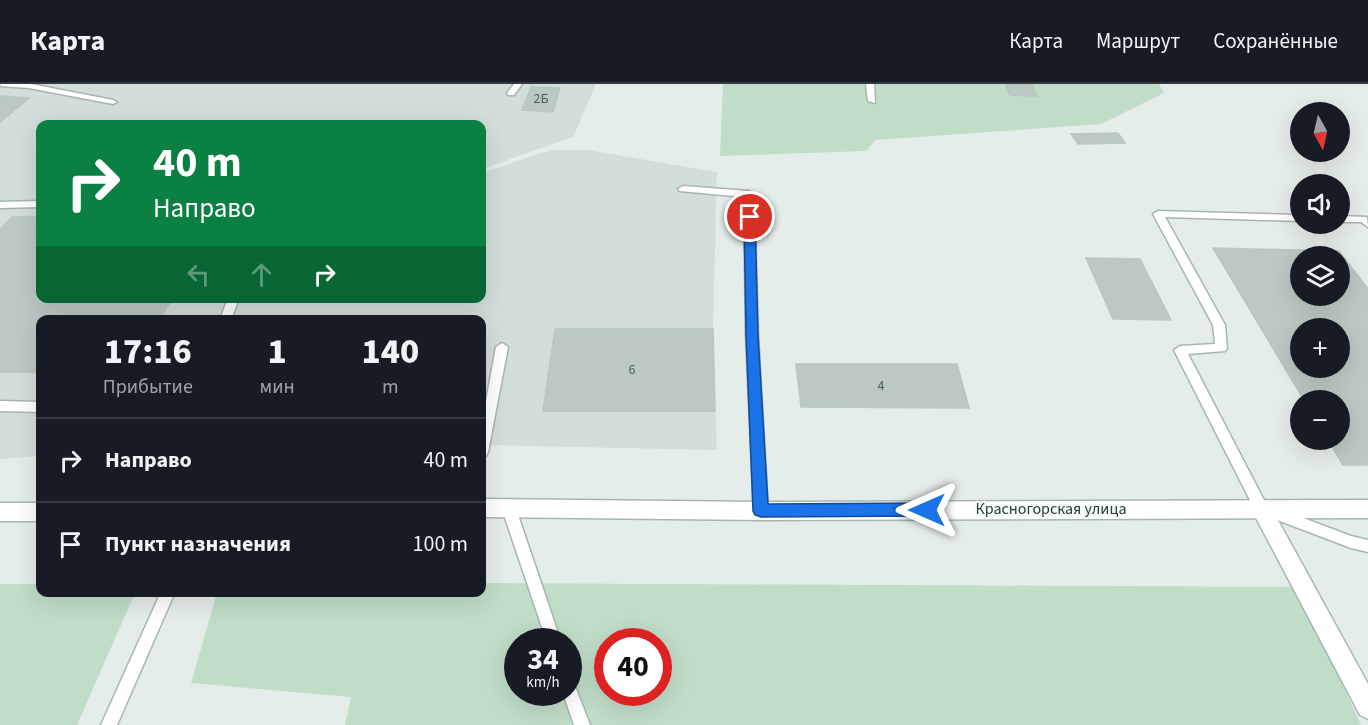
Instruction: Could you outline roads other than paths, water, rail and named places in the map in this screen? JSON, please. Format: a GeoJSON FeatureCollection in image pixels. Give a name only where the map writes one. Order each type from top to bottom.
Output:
{"type":"FeatureCollection","features":[{"type":"Feature","properties":{"kind":"street","name":"Красногорская улица"},"geometry":{"type":"LineString","coordinates":[[486,508],[761,511],[1368,509]]}},
{"type":"Feature","properties":{"kind":"street"},"geometry":{"type":"LineString","coordinates":[[1260,508],[1368,707]]}},
{"type":"Feature","properties":{"kind":"street"},"geometry":{"type":"LineString","coordinates":[[0,512],[36,512]]}},
{"type":"Feature","properties":{"kind":"lane"},"geometry":{"type":"LineString","coordinates":[[1,84],[28,86],[113,102]]}},
{"type":"Feature","properties":{"kind":"lane"},"geometry":{"type":"LineString","coordinates":[[510,93],[518,84]]}},
{"type":"Feature","properties":{"kind":"lane"},"geometry":{"type":"LineString","coordinates":[[870,84],[872,101]]}},
{"type":"Feature","properties":{"kind":"lane"},"geometry":{"type":"LineString","coordinates":[[683,189],[749,194],[752,335],[761,511]]}},
{"type":"Feature","properties":{"kind":"lane"},"geometry":{"type":"LineString","coordinates":[[0,205],[36,204]]}},
{"type":"Feature","properties":{"kind":"lane"},"geometry":{"type":"LineString","coordinates":[[1290,218],[1158,214],[1219,325],[1221,348],[1180,350],[1260,508],[1368,546]]}},
{"type":"Feature","properties":{"kind":"lane"},"geometry":{"type":"LineString","coordinates":[[1350,219],[1364,219],[1368,224]]}},
{"type":"Feature","properties":{"kind":"lane"},"geometry":{"type":"LineString","coordinates":[[486,431],[502,346]]}},
{"type":"Feature","properties":{"kind":"lane"},"geometry":{"type":"LineString","coordinates":[[0,406],[36,407]]}},
{"type":"Feature","properties":{"kind":"lane"},"geometry":{"type":"LineString","coordinates":[[509,509],[549,628]]}},
{"type":"Feature","properties":{"kind":"lane"},"geometry":{"type":"LineString","coordinates":[[109,725],[166,597]]}},
{"type":"Feature","properties":{"kind":"lane"},"geometry":{"type":"LineString","coordinates":[[575,706],[582,725]]}}]}
